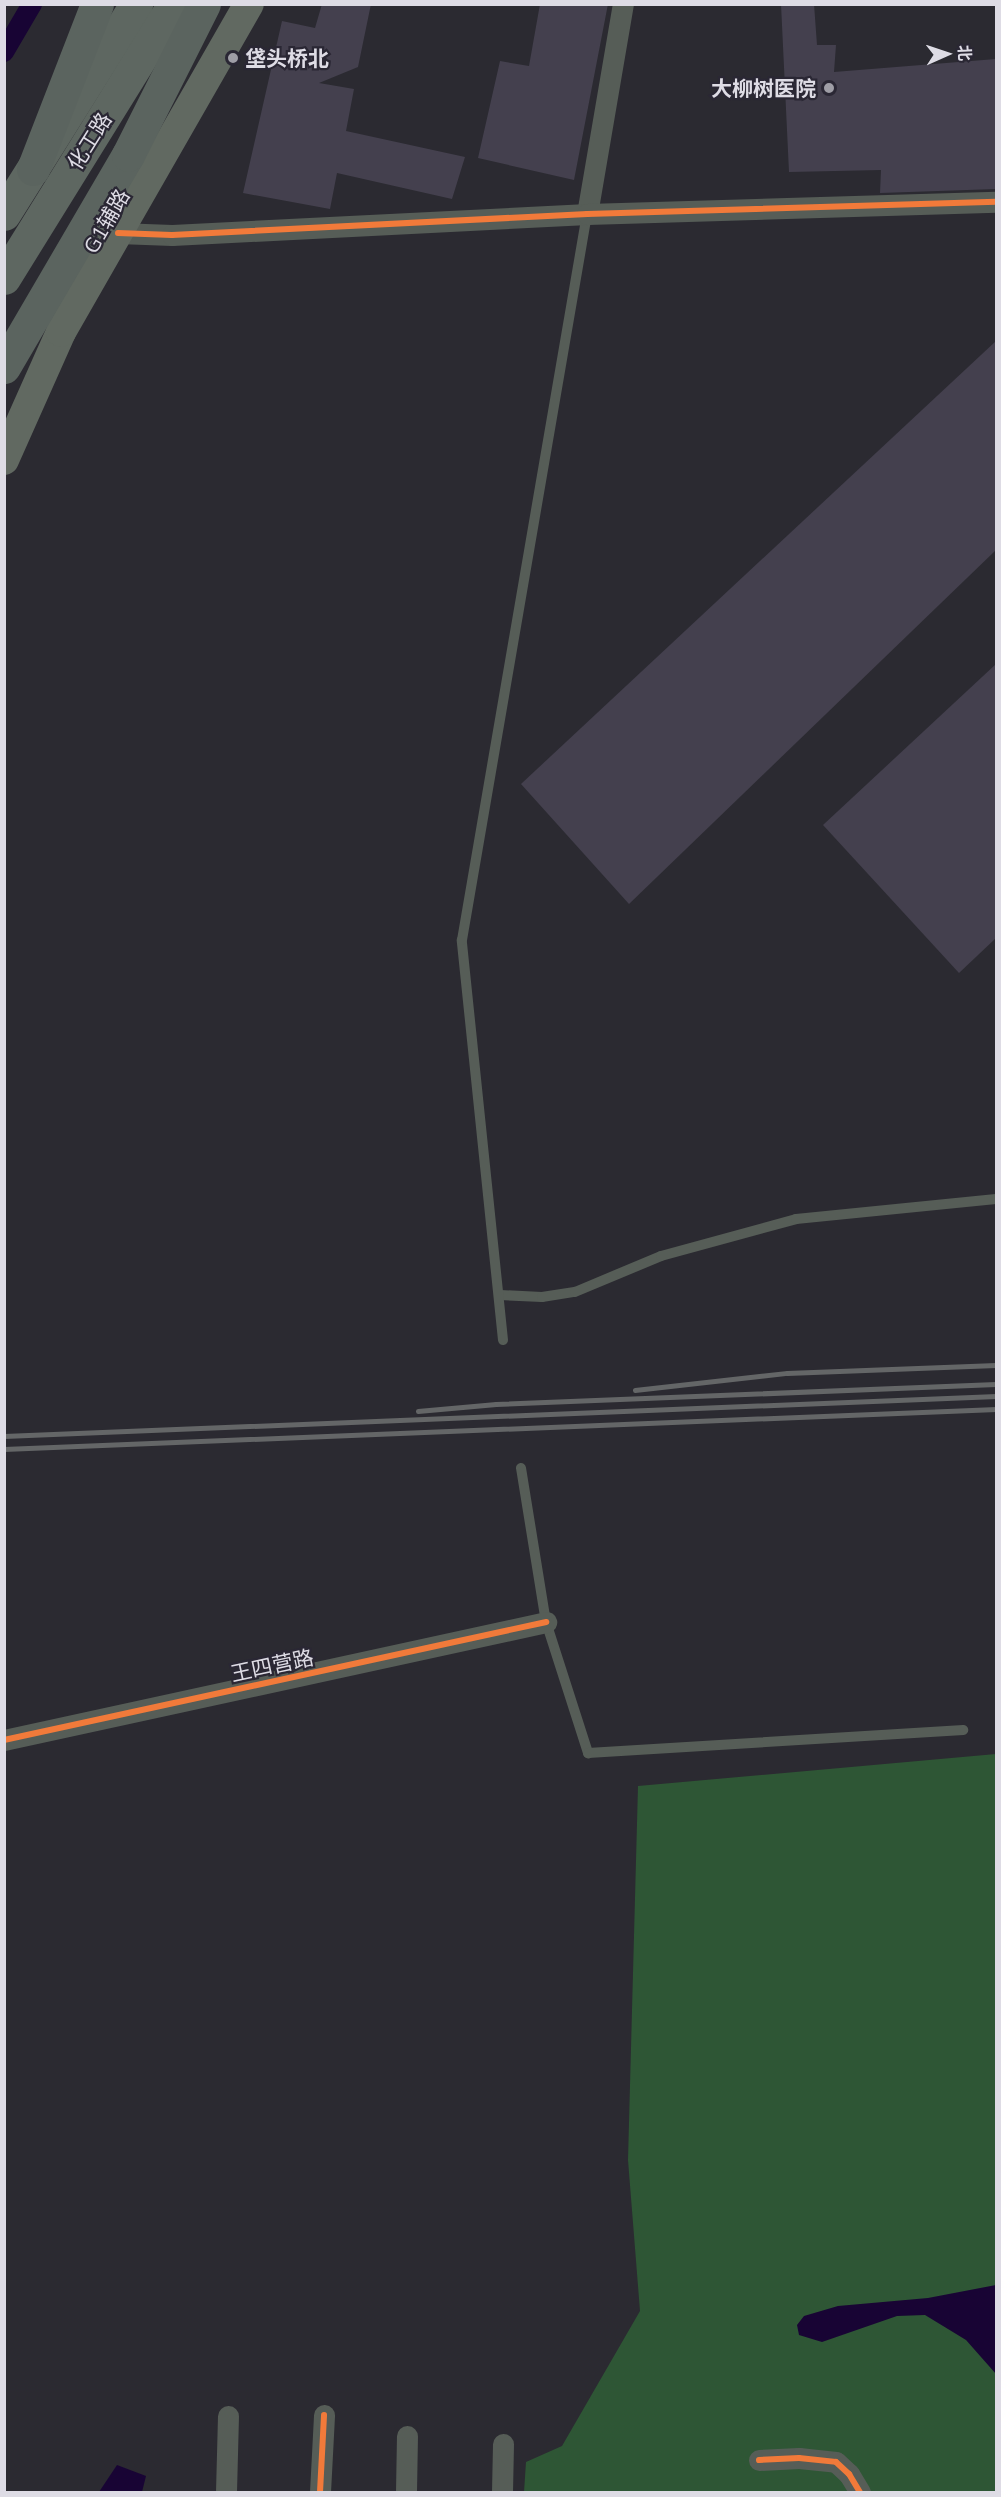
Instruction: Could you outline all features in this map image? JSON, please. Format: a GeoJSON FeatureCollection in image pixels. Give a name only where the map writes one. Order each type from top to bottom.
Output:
{"type":"FeatureCollection","features":[{"type":"Feature","properties":{"kind":"highway"},"geometry":{"type":"LineString","coordinates":[[33,169],[97,4]]}},
{"type":"Feature","properties":{"kind":"highway"},"geometry":{"type":"LineString","coordinates":[[4,368],[128,155],[204,4]]}},
{"type":"Feature","properties":{"kind":"main road","name":"化工路"},"geometry":{"type":"LineString","coordinates":[[4,214],[136,4]]}},
{"type":"Feature","properties":{"kind":"main road","name":"化工路"},"geometry":{"type":"LineString","coordinates":[[4,278],[174,4]]}},
{"type":"Feature","properties":{"kind":"main road","name":"G1辅路"},"geometry":{"type":"LineString","coordinates":[[4,460],[61,332],[249,4]]}},
{"type":"Feature","properties":{"kind":"street"},"geometry":{"type":"LineString","coordinates":[[586,214],[623,4]]}},
{"type":"Feature","properties":{"kind":"street"},"geometry":{"type":"LineString","coordinates":[[118,233],[172,235],[586,214],[996,202]]}},
{"type":"Feature","properties":{"kind":"street","name":"王四营路"},"geometry":{"type":"LineString","coordinates":[[4,1740],[546,1622]]}},
{"type":"Feature","properties":{"kind":"street"},"geometry":{"type":"LineString","coordinates":[[320,2493],[324,2415]]}},
{"type":"Feature","properties":{"kind":"street"},"geometry":{"type":"LineString","coordinates":[[225,2493],[228,2416]]}},
{"type":"Feature","properties":{"kind":"street"},"geometry":{"type":"LineString","coordinates":[[406,2493],[407,2436]]}},
{"type":"Feature","properties":{"kind":"street"},"geometry":{"type":"LineString","coordinates":[[502,2444],[502,2493]]}},
{"type":"Feature","properties":{"kind":"street"},"geometry":{"type":"LineString","coordinates":[[759,2460],[799,2458],[836,2462],[849,2474],[860,2493]]}},
{"type":"Feature","properties":{"kind":"lane"},"geometry":{"type":"LineString","coordinates":[[503,1340],[462,940],[586,214]]}},
{"type":"Feature","properties":{"kind":"lane"},"geometry":{"type":"LineString","coordinates":[[500,1295],[542,1298],[575,1292],[661,1256],[796,1219],[996,1199]]}},
{"type":"Feature","properties":{"kind":"lane"},"geometry":{"type":"LineString","coordinates":[[521,1468],[546,1622],[588,1753],[963,1730]]}},
{"type":"Feature","properties":{"kind":"green space"},"geometry":{"type":"Polygon","coordinates":[[[996,1754],[996,2492],[524,2492],[526,2462],[562,2446],[640,2311],[628,2160],[638,1786],[996,1754]]]}},
{"type":"Feature","properties":{"kind":"shaded area"},"geometry":{"type":"Polygon","coordinates":[[[996,2285],[996,2374],[966,2340],[925,2315],[897,2316],[822,2342],[799,2335],[797,2325],[804,2316],[838,2306],[928,2298],[996,2285]]]}},
{"type":"Feature","properties":{"kind":"shaded area"},"geometry":{"type":"Polygon","coordinates":[[[117,2465],[146,2476],[142,2492],[99,2492],[117,2465]]]}},
{"type":"Feature","properties":{"kind":"building"},"geometry":{"type":"Polygon","coordinates":[[[322,4],[371,4],[358,67],[319,83],[354,89],[346,131],[465,157],[452,199],[337,173],[330,209],[243,193],[282,21],[315,28],[322,4]]]}},
{"type":"Feature","properties":{"kind":"building"},"geometry":{"type":"Polygon","coordinates":[[[540,4],[608,4],[574,180],[478,158],[500,61],[529,66],[540,4]]]}},
{"type":"Feature","properties":{"kind":"building"},"geometry":{"type":"Polygon","coordinates":[[[781,4],[814,4],[817,45],[836,45],[834,72],[996,59],[996,189],[880,193],[881,170],[789,172],[781,4]]]}},
{"type":"Feature","properties":{"kind":"building"},"geometry":{"type":"Polygon","coordinates":[[[996,341],[996,550],[629,904],[521,784],[996,341]]]}},
{"type":"Feature","properties":{"kind":"building"},"geometry":{"type":"Polygon","coordinates":[[[996,664],[996,938],[959,973],[823,825],[996,664]]]}},
{"type":"Feature","properties":{"kind":"waterway"},"geometry":{"type":"LineString","coordinates":[[4,52],[32,4]]}},
{"type":"Feature","properties":{"kind":"railway"},"geometry":{"type":"LineString","coordinates":[[635,1390],[787,1373],[996,1365]]}},
{"type":"Feature","properties":{"kind":"railway"},"geometry":{"type":"LineString","coordinates":[[418,1411],[496,1404],[996,1384]]}},
{"type":"Feature","properties":{"kind":"railway"},"geometry":{"type":"LineString","coordinates":[[4,1436],[996,1396]]}},
{"type":"Feature","properties":{"kind":"railway"},"geometry":{"type":"LineString","coordinates":[[4,1449],[996,1409]]}},
{"type":"Feature","properties":{"kind":"cycle path"},"geometry":{"type":"LineString","coordinates":[[118,233],[172,235],[587,214],[996,202]]}},
{"type":"Feature","properties":{"kind":"cycle path"},"geometry":{"type":"LineString","coordinates":[[4,1740],[546,1622]]}},
{"type":"Feature","properties":{"kind":"cycle path"},"geometry":{"type":"LineString","coordinates":[[320,2492],[324,2415]]}},
{"type":"Feature","properties":{"kind":"cycle path"},"geometry":{"type":"LineString","coordinates":[[759,2460],[799,2458],[836,2462],[849,2474],[860,2492]]}},
{"type":"Feature","properties":{"kind":"place","name":"垡头桥北"},"geometry":{"type":"Point","coordinates":[233,58]}},
{"type":"Feature","properties":{"kind":"place","name":"大柳树医院"},"geometry":{"type":"Point","coordinates":[829,88]}}]}
